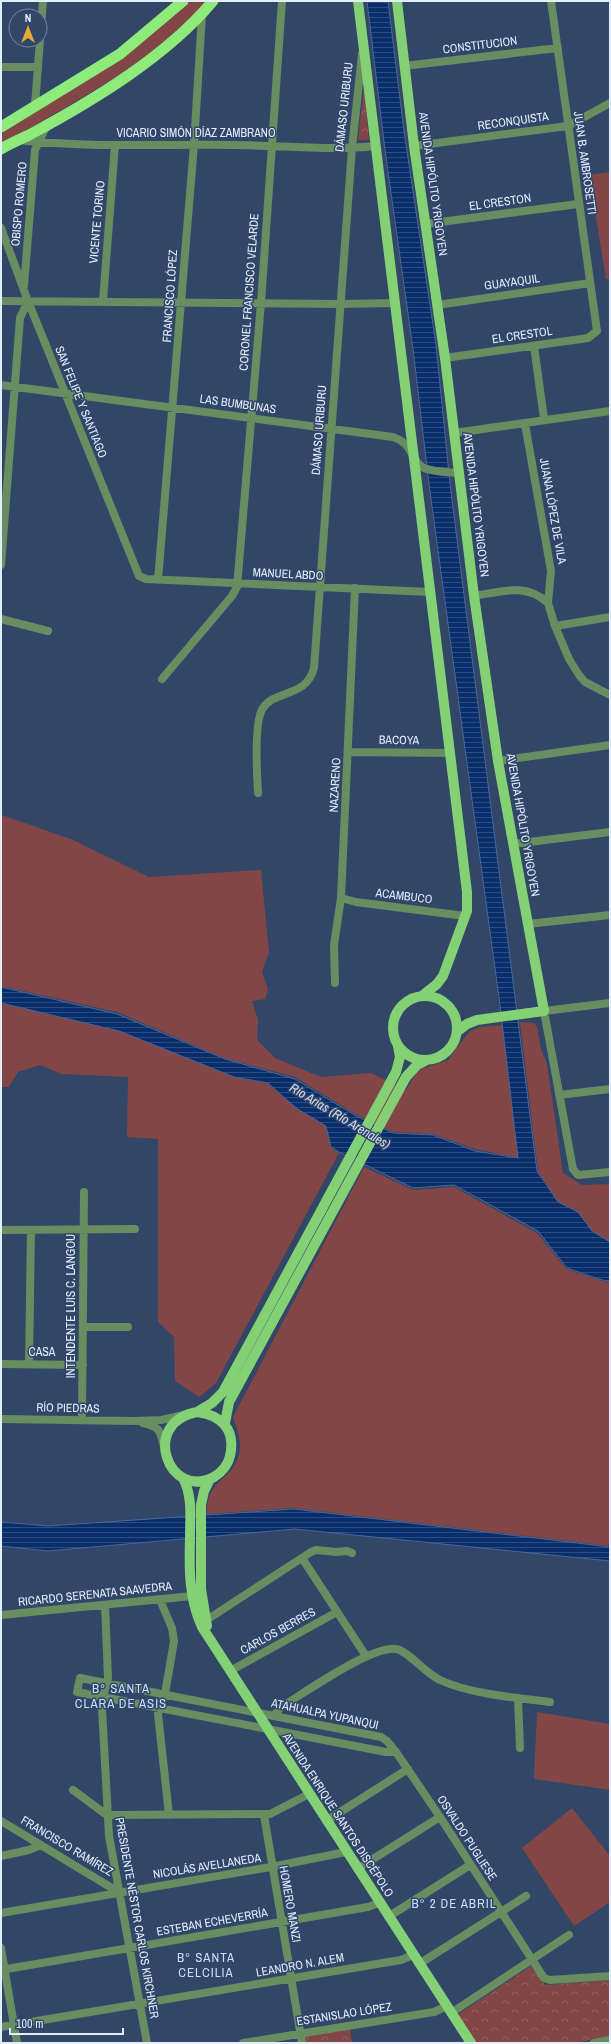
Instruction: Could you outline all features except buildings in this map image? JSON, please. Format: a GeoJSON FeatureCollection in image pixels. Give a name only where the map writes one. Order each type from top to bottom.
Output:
{"type":"FeatureCollection","features":[{"type":"Feature","properties":{"kind":"highway"},"geometry":{"type":"LineString","coordinates":[[1,127],[120,54],[183,1]]}},
{"type":"Feature","properties":{"kind":"highway"},"geometry":{"type":"LineString","coordinates":[[1,149],[49,123],[104,90],[149,60],[202,15],[214,1]]}},
{"type":"Feature","properties":{"kind":"main road"},"geometry":{"type":"LineString","coordinates":[[358,1],[375,146],[396,303],[429,592],[467,892],[465,916],[441,980],[422,996],[404,1003],[396,1014],[393,1028],[400,1057],[396,1072],[223,1392],[212,1403],[197,1412],[184,1415],[172,1423],[164,1447],[170,1465],[183,1478],[196,1481],[210,1479],[222,1471],[230,1455],[229,1437],[225,1423],[229,1402],[406,1077],[417,1065],[427,1060],[442,1056],[448,1051],[456,1038],[458,1024],[453,1011]]}},
{"type":"Feature","properties":{"kind":"main road","name":"AVENIDA HIPÓLITO YRIGOYEN"},"geometry":{"type":"LineString","coordinates":[[397,1],[414,146],[445,358],[454,433],[455,473],[498,761],[544,1011]]}},
{"type":"Feature","properties":{"kind":"main road"},"geometry":{"type":"LineString","coordinates":[[422,996],[436,997],[443,1000],[459,1015],[477,1020]]}},
{"type":"Feature","properties":{"kind":"main road"},"geometry":{"type":"LineString","coordinates":[[458,1031],[467,1024],[477,1020],[544,1011]]}},
{"type":"Feature","properties":{"kind":"main road"},"geometry":{"type":"LineString","coordinates":[[398,1046],[411,1057],[427,1060]]}},
{"type":"Feature","properties":{"kind":"main road"},"geometry":{"type":"LineString","coordinates":[[197,1412],[214,1415],[225,1423]]}},
{"type":"Feature","properties":{"kind":"main road","name":"AVENIDA ENRIQUE SANTOS DISCÉPOLO"},"geometry":{"type":"LineString","coordinates":[[183,1478],[189,1492],[190,1503],[192,1596],[202,1627],[326,1822],[471,2043]]}},
{"type":"Feature","properties":{"kind":"main road"},"geometry":{"type":"LineString","coordinates":[[210,1479],[204,1491],[201,1505],[201,1589],[205,1621],[214,1644]]}},
{"type":"Feature","properties":{"kind":"street"},"geometry":{"type":"LineString","coordinates":[[35,105],[43,1]]}},
{"type":"Feature","properties":{"kind":"street","name":"CORONEL FRANCISCO VELARDE"},"geometry":{"type":"LineString","coordinates":[[237,584],[261,303],[282,1]]}},
{"type":"Feature","properties":{"kind":"street","name":"JUAN B. AMBROSETTI"},"geometry":{"type":"LineString","coordinates":[[551,1],[578,204],[597,328]]}},
{"type":"Feature","properties":{"kind":"street","name":"FRANCISCO LÓPEZ"},"geometry":{"type":"LineString","coordinates":[[158,580],[194,145],[202,15]]}},
{"type":"Feature","properties":{"kind":"street","name":"DÁMASO URIBURU"},"geometry":{"type":"LineString","coordinates":[[258,793],[256,769],[260,713],[268,702],[306,684],[312,675],[315,659],[352,148],[363,42]]}},
{"type":"Feature","properties":{"kind":"street","name":"CONSTITUCION"},"geometry":{"type":"LineString","coordinates":[[404,66],[558,48]]}},
{"type":"Feature","properties":{"kind":"street"},"geometry":{"type":"LineString","coordinates":[[1,67],[38,67]]}},
{"type":"Feature","properties":{"kind":"street","name":"RECONQUISTA"},"geometry":{"type":"LineString","coordinates":[[414,146],[568,126],[610,103]]}},
{"type":"Feature","properties":{"kind":"street","name":"OBISPO ROMERO"},"geometry":{"type":"LineString","coordinates":[[24,289],[34,157],[38,142],[49,123]]}},
{"type":"Feature","properties":{"kind":"street","name":"VICARIO SIMÓN DÍAZ ZAMBRANO"},"geometry":{"type":"LineString","coordinates":[[17,140],[115,145],[272,145],[352,148],[375,146]]}},
{"type":"Feature","properties":{"kind":"street","name":"VICENTE TORINO"},"geometry":{"type":"LineString","coordinates":[[102,301],[115,145]]}},
{"type":"Feature","properties":{"kind":"street","name":"EL CRESTON"},"geometry":{"type":"LineString","coordinates":[[425,224],[578,204]]}},
{"type":"Feature","properties":{"kind":"street","name":"SAN FELIPE Y SANTIAGO"},"geometry":{"type":"LineString","coordinates":[[1,228],[28,301],[137,573],[146,579]]}},
{"type":"Feature","properties":{"kind":"street","name":"GUAYAQUIL"},"geometry":{"type":"LineString","coordinates":[[437,304],[590,283]]}},
{"type":"Feature","properties":{"kind":"street"},"geometry":{"type":"LineString","coordinates":[[1,301],[340,304],[396,303]]}},
{"type":"Feature","properties":{"kind":"street"},"geometry":{"type":"LineString","coordinates":[[1,565],[20,318],[28,301]]}},
{"type":"Feature","properties":{"kind":"street","name":"EL CRESTOL"},"geometry":{"type":"LineString","coordinates":[[445,358],[588,338],[595,334],[597,328]]}},
{"type":"Feature","properties":{"kind":"street"},"geometry":{"type":"LineString","coordinates":[[534,346],[544,419]]}},
{"type":"Feature","properties":{"kind":"street","name":"LAS BUMBUNAS"},"geometry":{"type":"LineString","coordinates":[[1,385],[393,437],[407,444],[416,461],[425,468]]}},
{"type":"Feature","properties":{"kind":"street"},"geometry":{"type":"LineString","coordinates":[[454,433],[526,424],[544,419],[610,411]]}},
{"type":"Feature","properties":{"kind":"street","name":"JUANA LÓPEZ DE VILA"},"geometry":{"type":"LineString","coordinates":[[526,424],[551,571],[548,603]]}},
{"type":"Feature","properties":{"kind":"street"},"geometry":{"type":"LineString","coordinates":[[416,483],[418,474],[425,468],[455,473]]}},
{"type":"Feature","properties":{"kind":"street","name":"MANUEL ABDO"},"geometry":{"type":"LineString","coordinates":[[146,579],[429,592]]}},
{"type":"Feature","properties":{"kind":"street"},"geometry":{"type":"LineString","coordinates":[[162,679],[232,596],[237,584]]}},
{"type":"Feature","properties":{"kind":"street","name":"NAZARENO"},"geometry":{"type":"LineString","coordinates":[[335,983],[334,945],[341,898],[349,752],[355,588]]}},
{"type":"Feature","properties":{"kind":"street"},"geometry":{"type":"LineString","coordinates":[[474,596],[525,589],[539,595],[548,603],[555,626],[569,659],[579,675],[585,682],[610,695]]}},
{"type":"Feature","properties":{"kind":"street"},"geometry":{"type":"LineString","coordinates":[[555,626],[610,617]]}},
{"type":"Feature","properties":{"kind":"street"},"geometry":{"type":"LineString","coordinates":[[1,618],[48,631]]}},
{"type":"Feature","properties":{"kind":"street"},"geometry":{"type":"LineString","coordinates":[[498,761],[610,745]]}},
{"type":"Feature","properties":{"kind":"street","name":"BACOYA"},"geometry":{"type":"LineString","coordinates":[[349,752],[449,753]]}},
{"type":"Feature","properties":{"kind":"street"},"geometry":{"type":"LineString","coordinates":[[513,844],[610,832]]}},
{"type":"Feature","properties":{"kind":"street","name":"ACAMBUCO"},"geometry":{"type":"LineString","coordinates":[[341,898],[356,902],[465,916]]}},
{"type":"Feature","properties":{"kind":"street"},"geometry":{"type":"LineString","coordinates":[[528,924],[610,915]]}},
{"type":"Feature","properties":{"kind":"street"},"geometry":{"type":"LineString","coordinates":[[610,1003],[544,1011],[573,1169],[578,1175],[610,1172]]}},
{"type":"Feature","properties":{"kind":"street"},"geometry":{"type":"LineString","coordinates":[[559,1095],[610,1089]]}},
{"type":"Feature","properties":{"kind":"street","name":"INTENDENTE LUIS C. LANGOU"},"geometry":{"type":"LineString","coordinates":[[82,1420],[84,1192]]}},
{"type":"Feature","properties":{"kind":"street"},"geometry":{"type":"LineString","coordinates":[[1,1230],[135,1229]]}},
{"type":"Feature","properties":{"kind":"street"},"geometry":{"type":"LineString","coordinates":[[29,1364],[31,1230]]}},
{"type":"Feature","properties":{"kind":"street"},"geometry":{"type":"LineString","coordinates":[[83,1326],[128,1327]]}},
{"type":"Feature","properties":{"kind":"street","name":"CASA"},"geometry":{"type":"LineString","coordinates":[[1,1364],[83,1365]]}},
{"type":"Feature","properties":{"kind":"street"},"geometry":{"type":"LineString","coordinates":[[135,1421],[162,1420],[184,1415]]}},
{"type":"Feature","properties":{"kind":"street","name":"RÍO PIEDRAS"},"geometry":{"type":"LineString","coordinates":[[1,1419],[135,1421]]}},
{"type":"Feature","properties":{"kind":"street"},"geometry":{"type":"LineString","coordinates":[[135,1421],[156,1426],[160,1430],[164,1447]]}},
{"type":"Feature","properties":{"kind":"street"},"geometry":{"type":"LineString","coordinates":[[205,1621],[316,1550],[336,1552],[347,1551],[352,1553]]}},
{"type":"Feature","properties":{"kind":"street"},"geometry":{"type":"LineString","coordinates":[[302,1558],[366,1656]]}},
{"type":"Feature","properties":{"kind":"street","name":"RICARDO SERENATA SAAVEDRA"},"geometry":{"type":"LineString","coordinates":[[1,1615],[192,1596]]}},
{"type":"Feature","properties":{"kind":"street"},"geometry":{"type":"LineString","coordinates":[[160,1600],[172,1628],[174,1641],[165,1694],[158,1719],[169,1816]]}},
{"type":"Feature","properties":{"kind":"street","name":"PRESIDENTE NÉSTOR CARLOS KIRCHNER"},"geometry":{"type":"LineString","coordinates":[[105,1605],[108,1683],[103,1697],[107,1814],[111,1847],[147,2043]]}},
{"type":"Feature","properties":{"kind":"street","name":"CARLOS BERRES"},"geometry":{"type":"LineString","coordinates":[[230,1671],[337,1612]]}},
{"type":"Feature","properties":{"kind":"street"},"geometry":{"type":"LineString","coordinates":[[274,1716],[281,1707],[366,1656],[381,1650],[395,1648],[401,1650],[427,1672],[442,1681],[487,1693],[550,1702]]}},
{"type":"Feature","properties":{"kind":"street","name":"ATAHUALPA YUPANQUI"},"geometry":{"type":"LineString","coordinates":[[80,1678],[108,1683],[381,1737],[387,1741],[396,1752],[386,1752],[266,1727],[77,1692],[80,1678]]}},
{"type":"Feature","properties":{"kind":"street"},"geometry":{"type":"LineString","coordinates":[[518,1698],[520,1748]]}},
{"type":"Feature","properties":{"kind":"street","name":"OSVALDO PUGLIESE"},"geometry":{"type":"LineString","coordinates":[[396,1752],[544,1978],[550,1980],[610,1976]]}},
{"type":"Feature","properties":{"kind":"street"},"geometry":{"type":"LineString","coordinates":[[326,1822],[408,1769]]}},
{"type":"Feature","properties":{"kind":"street"},"geometry":{"type":"LineString","coordinates":[[73,1790],[107,1814],[169,1816],[264,1815],[270,1814],[309,1794]]}},
{"type":"Feature","properties":{"kind":"street","name":"HOMERO MANZI"},"geometry":{"type":"LineString","coordinates":[[264,1815],[280,1923],[302,2043]]}},
{"type":"Feature","properties":{"kind":"street"},"geometry":{"type":"LineString","coordinates":[[357,1869],[440,1817]]}},
{"type":"Feature","properties":{"kind":"street","name":"FRANCISCO RAMÍREZ"},"geometry":{"type":"LineString","coordinates":[[1,1821],[120,1893]]}},
{"type":"Feature","properties":{"kind":"street"},"geometry":{"type":"LineString","coordinates":[[1,1856],[29,1850],[42,1845]]}},
{"type":"Feature","properties":{"kind":"street","name":"NICOLÁS AVELLANEDA"},"geometry":{"type":"LineString","coordinates":[[1,1913],[271,1868],[346,1852]]}},
{"type":"Feature","properties":{"kind":"street"},"geometry":{"type":"LineString","coordinates":[[388,1917],[470,1865]]}},
{"type":"Feature","properties":{"kind":"street"},"geometry":{"type":"LineString","coordinates":[[419,1964],[526,1896]]}},
{"type":"Feature","properties":{"kind":"street","name":"ESTEBAN ECHEVERRÍA"},"geometry":{"type":"LineString","coordinates":[[3,1970],[280,1923],[368,1907],[379,1903]]}},
{"type":"Feature","properties":{"kind":"street","name":"ESTANISLAO LÓPEZ"},"geometry":{"type":"LineString","coordinates":[[243,2043],[449,2010],[532,1960],[569,1935]]}},
{"type":"Feature","properties":{"kind":"street"},"geometry":{"type":"LineString","coordinates":[[1,1948],[3,1970],[17,2043]]}},
{"type":"Feature","properties":{"kind":"street","name":"LEANDRO N. ALEM"},"geometry":{"type":"LineString","coordinates":[[1,2027],[401,1960],[413,1955]]}},
{"type":"Feature","properties":{"kind":"street"},"geometry":{"type":"LineString","coordinates":[[594,2043],[610,2040]]}},
{"type":"Feature","properties":{"kind":"green space"},"geometry":{"type":"Polygon","coordinates":[[[190,1],[207,1],[186,23],[162,44],[137,63],[83,97],[1,145],[1,131],[119,61],[190,1]]]}},
{"type":"Feature","properties":{"kind":"green space"},"geometry":{"type":"Polygon","coordinates":[[[364,88],[369,140],[358,140],[364,88]]]}},
{"type":"Feature","properties":{"kind":"green space"},"geometry":{"type":"Polygon","coordinates":[[[610,172],[610,279],[606,279],[589,175],[610,172]]]}},
{"type":"Feature","properties":{"kind":"green space"},"geometry":{"type":"Polygon","coordinates":[[[2,815],[73,840],[149,877],[261,870],[269,952],[262,972],[268,989],[265,999],[252,1001],[258,1020],[257,1040],[275,1058],[321,1077],[371,1073],[406,1090],[421,1069],[448,1060],[469,1032],[479,1027],[503,1025],[518,1158],[475,1149],[433,1134],[393,1132],[357,1115],[295,1077],[224,1058],[117,1012],[1,986],[2,815]]]}},
{"type":"Feature","properties":{"kind":"green space"},"geometry":{"type":"Polygon","coordinates":[[[1,1003],[119,1031],[234,1077],[268,1084],[296,1108],[326,1126],[331,1148],[339,1153],[216,1383],[199,1397],[175,1381],[174,1337],[158,1322],[158,1139],[127,1137],[128,1077],[62,1074],[40,1065],[18,1072],[9,1087],[1,1087],[1,1003]]]}},
{"type":"Feature","properties":{"kind":"green space"},"geometry":{"type":"Polygon","coordinates":[[[520,1022],[534,1023],[537,1027],[541,1049],[547,1064],[563,1173],[582,1185],[610,1184],[610,1242],[592,1231],[578,1212],[558,1202],[538,1171],[520,1022]]]}},
{"type":"Feature","properties":{"kind":"green space"},"geometry":{"type":"Polygon","coordinates":[[[364,1167],[413,1190],[454,1187],[537,1233],[566,1269],[602,1281],[610,1282],[610,1546],[293,1508],[207,1514],[208,1502],[211,1493],[215,1486],[231,1470],[236,1463],[239,1454],[239,1440],[233,1417],[364,1167]]]}},
{"type":"Feature","properties":{"kind":"green space"},"geometry":{"type":"Polygon","coordinates":[[[537,1712],[610,1724],[610,1790],[534,1779],[537,1712]]]}},
{"type":"Feature","properties":{"kind":"green space"},"geometry":{"type":"Polygon","coordinates":[[[572,1808],[610,1856],[610,1902],[574,1926],[522,1848],[572,1808]]]}},
{"type":"Feature","properties":{"kind":"green space"},"geometry":{"type":"Polygon","coordinates":[[[531,1966],[545,1985],[610,1980],[610,2036],[575,2043],[475,2043],[457,2015],[531,1966]]]}},
{"type":"Feature","properties":{"kind":"green space"},"geometry":{"type":"Polygon","coordinates":[[[350,2028],[352,2043],[306,2043],[305,2036],[350,2028]]]}},
{"type":"Feature","properties":{"kind":"water","name":"Río Arias (Río Arenales)"},"geometry":{"type":"Polygon","coordinates":[[[367,1],[388,1],[404,131],[436,345],[450,484],[537,1171],[558,1202],[578,1212],[592,1231],[610,1242],[610,1281],[602,1280],[567,1268],[538,1231],[454,1185],[413,1188],[339,1152],[331,1147],[326,1126],[296,1108],[268,1083],[234,1077],[119,1031],[1,1003],[1,987],[117,1014],[225,1059],[295,1079],[358,1117],[393,1133],[433,1135],[475,1151],[518,1158],[500,1005],[429,484],[413,349],[385,150],[367,1]]]}},
{"type":"Feature","properties":{"kind":"water"},"geometry":{"type":"Polygon","coordinates":[[[294,1509],[610,1547],[610,1561],[295,1529],[48,1551],[1,1546],[1,1522],[48,1526],[294,1509]]]}},
{"type":"Feature","properties":{"kind":"district","name":"B° SANTA CLARA DE ASIS"},"geometry":{"type":"Point","coordinates":[121,1696]}},
{"type":"Feature","properties":{"kind":"district","name":"B° 2 DE ABRIL"},"geometry":{"type":"Point","coordinates":[454,1903]}},
{"type":"Feature","properties":{"kind":"district","name":"B° SANTA CELCILIA"},"geometry":{"type":"Point","coordinates":[206,1964]}}]}
